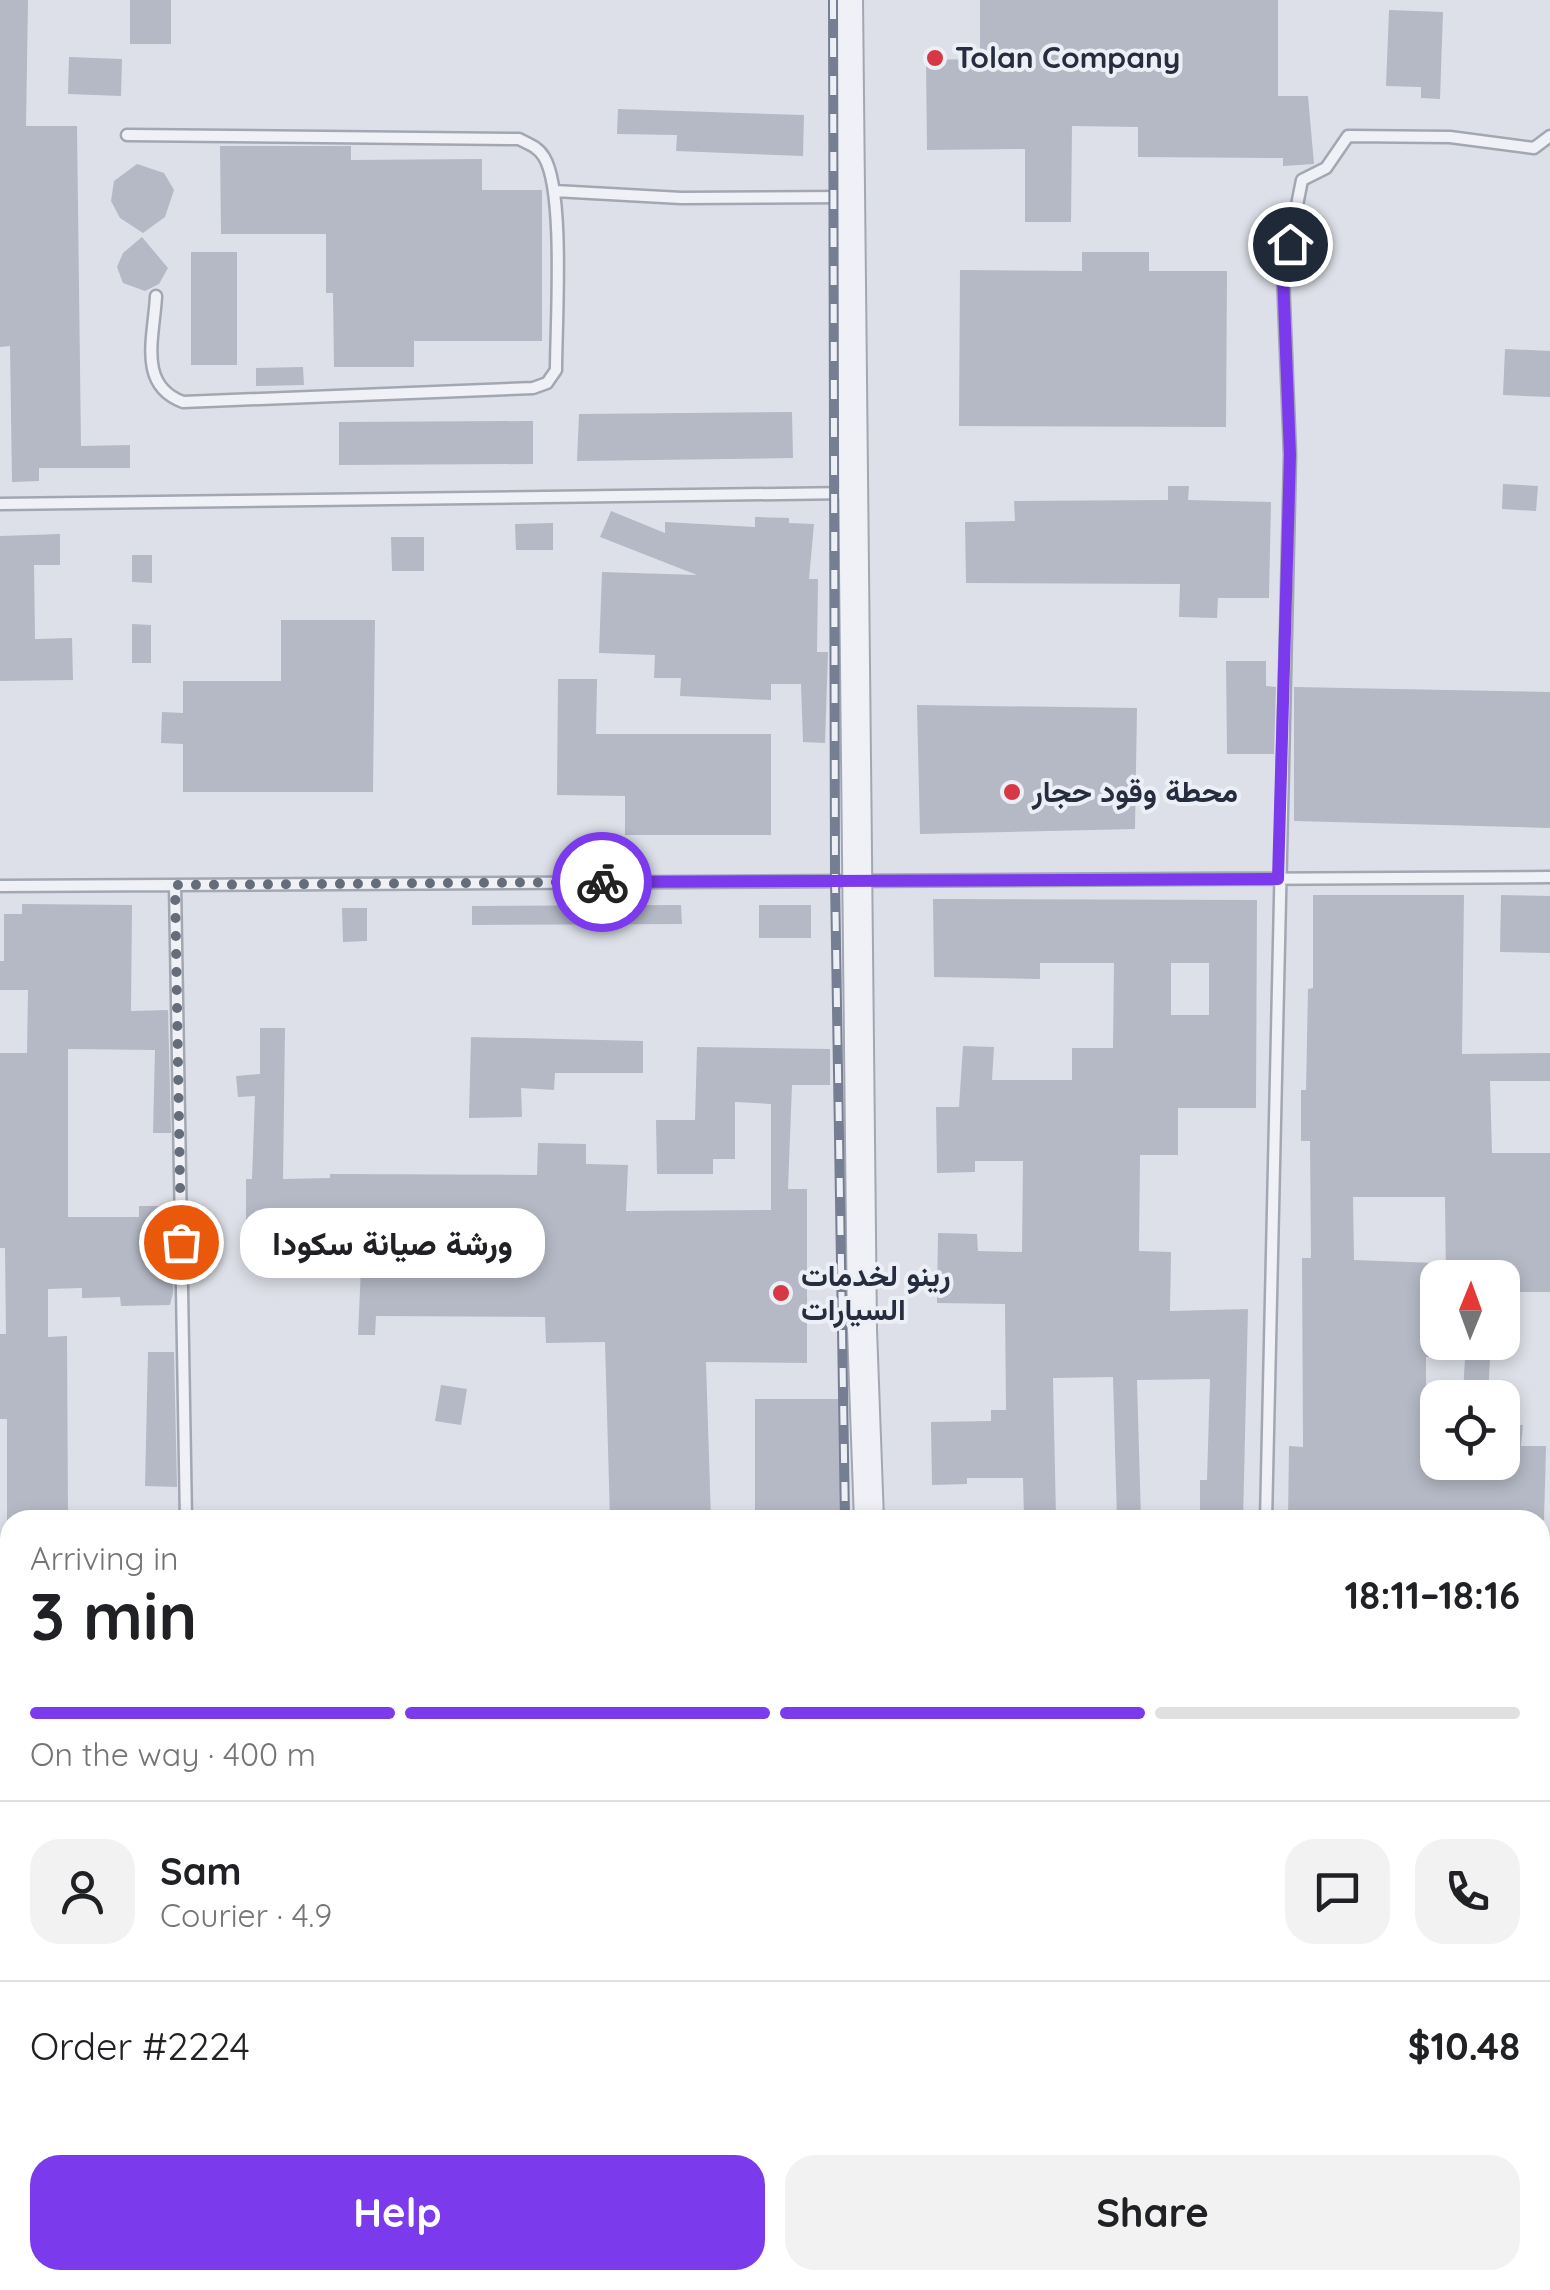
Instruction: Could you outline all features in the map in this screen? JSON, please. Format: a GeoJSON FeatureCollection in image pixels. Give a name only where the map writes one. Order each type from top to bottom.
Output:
{"type":"FeatureCollection","features":[{"type":"Feature","properties":{"kind":"street"},"geometry":{"type":"LineString","coordinates":[[848,0],[862,1329],[869,1510]]}},
{"type":"Feature","properties":{"kind":"lane"},"geometry":{"type":"LineString","coordinates":[[127,135],[519,139],[534,146],[546,159],[555,191],[556,370],[548,383],[533,388],[183,402],[162,394],[152,376],[156,296]]}},
{"type":"Feature","properties":{"kind":"lane"},"geometry":{"type":"LineString","coordinates":[[1266,1510],[1290,455],[1283,276],[1302,180],[1326,168],[1348,136],[1450,138],[1534,148],[1550,136]]}},
{"type":"Feature","properties":{"kind":"lane"},"geometry":{"type":"LineString","coordinates":[[555,191],[682,198],[852,197]]}},
{"type":"Feature","properties":{"kind":"lane"},"geometry":{"type":"LineString","coordinates":[[0,504],[856,494]]}},
{"type":"Feature","properties":{"kind":"lane"},"geometry":{"type":"LineString","coordinates":[[0,886],[1550,877]]}},
{"type":"Feature","properties":{"kind":"lane"},"geometry":{"type":"LineString","coordinates":[[175,885],[186,1510]]}},
{"type":"Feature","properties":{"kind":"building"},"geometry":{"type":"Polygon","coordinates":[[[0,0],[28,0],[26,126],[77,126],[81,446],[130,445],[130,468],[39,468],[39,481],[12,482],[10,346],[0,347],[0,0]]]}},
{"type":"Feature","properties":{"kind":"building"},"geometry":{"type":"Polygon","coordinates":[[[130,0],[171,0],[171,44],[130,44],[130,0]]]}},
{"type":"Feature","properties":{"kind":"building"},"geometry":{"type":"Polygon","coordinates":[[[980,0],[1278,0],[1278,96],[1308,96],[1314,164],[1283,166],[1283,158],[1138,157],[1138,127],[1072,126],[1071,222],[1025,222],[1025,149],[927,150],[926,60],[974,59],[974,50],[980,51],[980,0]]]}},
{"type":"Feature","properties":{"kind":"building"},"geometry":{"type":"Polygon","coordinates":[[[1389,10],[1443,12],[1440,99],[1421,98],[1421,87],[1386,86],[1389,10]]]}},
{"type":"Feature","properties":{"kind":"building"},"geometry":{"type":"Polygon","coordinates":[[[69,57],[122,59],[121,96],[68,94],[69,57]]]}},
{"type":"Feature","properties":{"kind":"building"},"geometry":{"type":"Polygon","coordinates":[[[618,109],[804,115],[803,156],[676,151],[677,135],[617,134],[618,109]]]}},
{"type":"Feature","properties":{"kind":"building"},"geometry":{"type":"Polygon","coordinates":[[[220,146],[351,146],[351,160],[482,159],[482,190],[542,190],[542,341],[414,341],[414,367],[334,367],[333,293],[326,293],[326,234],[221,234],[220,146]]]}},
{"type":"Feature","properties":{"kind":"building"},"geometry":{"type":"Polygon","coordinates":[[[137,164],[164,173],[174,190],[165,217],[143,233],[120,218],[111,201],[114,181],[137,164]]]}},
{"type":"Feature","properties":{"kind":"building"},"geometry":{"type":"Polygon","coordinates":[[[142,237],[168,268],[159,284],[145,291],[123,283],[117,267],[123,253],[142,237]]]}},
{"type":"Feature","properties":{"kind":"building"},"geometry":{"type":"Polygon","coordinates":[[[191,252],[237,252],[237,365],[191,365],[191,252]]]}},
{"type":"Feature","properties":{"kind":"building"},"geometry":{"type":"Polygon","coordinates":[[[1082,252],[1149,252],[1149,271],[1227,271],[1226,427],[959,426],[960,270],[1082,271],[1082,252]]]}},
{"type":"Feature","properties":{"kind":"building"},"geometry":{"type":"Polygon","coordinates":[[[1505,349],[1550,351],[1550,397],[1503,395],[1505,349]]]}},
{"type":"Feature","properties":{"kind":"building"},"geometry":{"type":"Polygon","coordinates":[[[303,367],[304,385],[256,386],[256,368],[303,367]]]}},
{"type":"Feature","properties":{"kind":"building"},"geometry":{"type":"Polygon","coordinates":[[[792,412],[793,458],[577,461],[579,414],[792,412]]]}},
{"type":"Feature","properties":{"kind":"building"},"geometry":{"type":"Polygon","coordinates":[[[533,421],[533,464],[339,465],[339,422],[533,421]]]}},
{"type":"Feature","properties":{"kind":"building"},"geometry":{"type":"Polygon","coordinates":[[[1503,484],[1538,486],[1536,511],[1502,509],[1503,484]]]}},
{"type":"Feature","properties":{"kind":"building"},"geometry":{"type":"Polygon","coordinates":[[[1168,486],[1189,486],[1188,500],[1271,502],[1269,598],[1218,598],[1217,618],[1179,617],[1180,584],[966,583],[965,522],[1015,521],[1014,501],[1168,500],[1168,486]]]}},
{"type":"Feature","properties":{"kind":"building"},"geometry":{"type":"Polygon","coordinates":[[[611,511],[665,533],[665,522],[755,527],[755,517],[789,518],[789,523],[814,524],[809,579],[818,579],[817,652],[828,652],[825,743],[803,742],[801,684],[771,684],[771,700],[680,696],[681,678],[654,678],[655,655],[599,653],[602,572],[697,575],[600,537],[611,511]]]}},
{"type":"Feature","properties":{"kind":"building"},"geometry":{"type":"Polygon","coordinates":[[[553,523],[553,550],[516,550],[515,524],[553,523]]]}},
{"type":"Feature","properties":{"kind":"building"},"geometry":{"type":"Polygon","coordinates":[[[60,534],[60,565],[34,565],[35,639],[72,638],[73,680],[0,681],[0,536],[60,534]]]}},
{"type":"Feature","properties":{"kind":"building"},"geometry":{"type":"Polygon","coordinates":[[[391,537],[424,537],[424,571],[392,571],[391,537]]]}},
{"type":"Feature","properties":{"kind":"building"},"geometry":{"type":"Polygon","coordinates":[[[132,555],[152,555],[152,583],[132,582],[132,555]]]}},
{"type":"Feature","properties":{"kind":"building"},"geometry":{"type":"Polygon","coordinates":[[[281,620],[375,620],[373,792],[183,792],[183,744],[161,743],[162,712],[183,713],[183,681],[281,681],[281,620]]]}},
{"type":"Feature","properties":{"kind":"building"},"geometry":{"type":"Polygon","coordinates":[[[132,624],[151,625],[151,663],[132,663],[132,624]]]}},
{"type":"Feature","properties":{"kind":"building"},"geometry":{"type":"Polygon","coordinates":[[[1226,661],[1266,661],[1266,686],[1276,687],[1274,754],[1227,754],[1226,661]]]}},
{"type":"Feature","properties":{"kind":"building"},"geometry":{"type":"Polygon","coordinates":[[[558,679],[597,679],[596,734],[771,734],[771,835],[625,835],[625,796],[557,795],[558,679]]]}},
{"type":"Feature","properties":{"kind":"building"},"geometry":{"type":"Polygon","coordinates":[[[1294,687],[1550,692],[1550,828],[1294,821],[1294,687]]]}},
{"type":"Feature","properties":{"kind":"building"},"geometry":{"type":"Polygon","coordinates":[[[917,705],[1137,708],[1135,829],[920,834],[917,705]]]}},
{"type":"Feature","properties":{"kind":"building"},"geometry":{"type":"Polygon","coordinates":[[[1313,895],[1464,895],[1462,1054],[1550,1053],[1550,1081],[1490,1081],[1492,1153],[1550,1153],[1550,1292],[1520,1292],[1520,1260],[1446,1260],[1445,1197],[1353,1197],[1354,1260],[1420,1262],[1420,1360],[1426,1360],[1426,1380],[1420,1380],[1420,1480],[1520,1480],[1520,1425],[1523,1425],[1521,1446],[1546,1446],[1544,1510],[1288,1510],[1289,1446],[1303,1447],[1302,1258],[1311,1258],[1310,1141],[1301,1141],[1308,989],[1313,988],[1313,895]]]}},
{"type":"Feature","properties":{"kind":"building"},"geometry":{"type":"Polygon","coordinates":[[[1501,895],[1550,896],[1550,953],[1500,952],[1501,895]]]}},
{"type":"Feature","properties":{"kind":"building"},"geometry":{"type":"Polygon","coordinates":[[[933,899],[1257,900],[1256,1108],[1178,1108],[1178,1155],[1140,1155],[1139,1251],[1171,1252],[1170,1311],[1248,1309],[1243,1510],[1200,1510],[1200,1480],[1207,1480],[1210,1379],[1137,1380],[1141,1510],[1117,1510],[1113,1377],[1053,1378],[1056,1510],[1024,1510],[1023,1478],[967,1478],[967,1484],[932,1485],[931,1422],[991,1421],[991,1410],[1006,1410],[1005,1304],[937,1303],[938,1233],[977,1234],[978,1251],[1022,1252],[1023,1161],[975,1161],[975,1172],[937,1173],[936,1107],[959,1107],[963,1046],[994,1047],[992,1080],[1072,1080],[1072,1048],[1113,1048],[1114,963],[1040,963],[1040,979],[934,977],[933,899]],[[1171,963],[1171,1015],[1209,1015],[1209,963],[1171,963]]]}},
{"type":"Feature","properties":{"kind":"building"},"geometry":{"type":"Polygon","coordinates":[[[22,904],[132,905],[131,1011],[168,1010],[171,1133],[153,1133],[155,1050],[68,1049],[68,1217],[139,1217],[139,1206],[172,1206],[173,1293],[170,1305],[121,1306],[120,1297],[82,1298],[82,1288],[48,1289],[48,1337],[67,1336],[68,1510],[7,1510],[7,1419],[0,1419],[0,1334],[6,1334],[5,1248],[0,1248],[0,1053],[27,1053],[28,990],[0,990],[0,961],[4,961],[4,914],[22,914],[22,904]]]}},
{"type":"Feature","properties":{"kind":"building"},"geometry":{"type":"Polygon","coordinates":[[[681,905],[682,924],[472,925],[472,906],[681,905]]]}},
{"type":"Feature","properties":{"kind":"building"},"geometry":{"type":"Polygon","coordinates":[[[759,905],[811,905],[811,938],[759,938],[759,905]]]}},
{"type":"Feature","properties":{"kind":"building"},"geometry":{"type":"Polygon","coordinates":[[[342,908],[367,908],[367,941],[343,942],[342,908]]]}},
{"type":"Feature","properties":{"kind":"building"},"geometry":{"type":"Polygon","coordinates":[[[260,1028],[285,1028],[283,1179],[330,1178],[330,1174],[537,1175],[538,1143],[586,1144],[586,1164],[628,1165],[626,1211],[771,1210],[771,1104],[735,1102],[735,1159],[713,1159],[713,1174],[657,1174],[656,1120],[695,1120],[697,1047],[830,1049],[830,1085],[792,1085],[788,1189],[807,1189],[807,1363],[706,1362],[711,1510],[610,1510],[605,1342],[546,1343],[545,1317],[376,1316],[375,1335],[358,1335],[362,1246],[330,1246],[330,1241],[246,1241],[246,1179],[252,1179],[255,1096],[238,1097],[236,1076],[260,1074],[260,1028]]]}},
{"type":"Feature","properties":{"kind":"building"},"geometry":{"type":"Polygon","coordinates":[[[471,1037],[643,1041],[643,1073],[555,1073],[554,1090],[521,1088],[522,1117],[469,1118],[471,1037]]]}},
{"type":"Feature","properties":{"kind":"building"},"geometry":{"type":"Polygon","coordinates":[[[148,1352],[174,1352],[177,1487],[145,1486],[148,1352]]]}},
{"type":"Feature","properties":{"kind":"building"},"geometry":{"type":"Polygon","coordinates":[[[1465,1360],[1490,1360],[1489,1380],[1464,1380],[1465,1360]]]}},
{"type":"Feature","properties":{"kind":"building"},"geometry":{"type":"Polygon","coordinates":[[[441,1385],[467,1389],[461,1425],[435,1421],[441,1385]]]}},
{"type":"Feature","properties":{"kind":"building"},"geometry":{"type":"Polygon","coordinates":[[[755,1399],[840,1399],[840,1510],[755,1510],[755,1399]]]}},
{"type":"Feature","properties":{"kind":"railway"},"geometry":{"type":"LineString","coordinates":[[833,0],[835,879],[845,1510]]}},
{"type":"Feature","properties":{"kind":"way so far"},"geometry":{"type":"LineString","coordinates":[[181,1242],[175,885],[602,882]]}},
{"type":"Feature","properties":{"kind":"place","name":"Tolan Company"},"geometry":{"type":"Point","coordinates":[935,58]}},
{"type":"Feature","properties":{"kind":"place","name":"محطة وقود حجار"},"geometry":{"type":"Point","coordinates":[1012,792]}},
{"type":"Feature","properties":{"kind":"place","name":"ورشة صيانة سكودا"},"geometry":{"type":"Point","coordinates":[181,1242]}},
{"type":"Feature","properties":{"kind":"place","name":"رينو لخدمات السيارات"},"geometry":{"type":"Point","coordinates":[781,1293]}},
{"type":"Feature","properties":{"kind":"route"},"geometry":{"type":"LineString","coordinates":[[602,882],[1278,879],[1290,455],[1283,276],[1290,244]]}}]}
